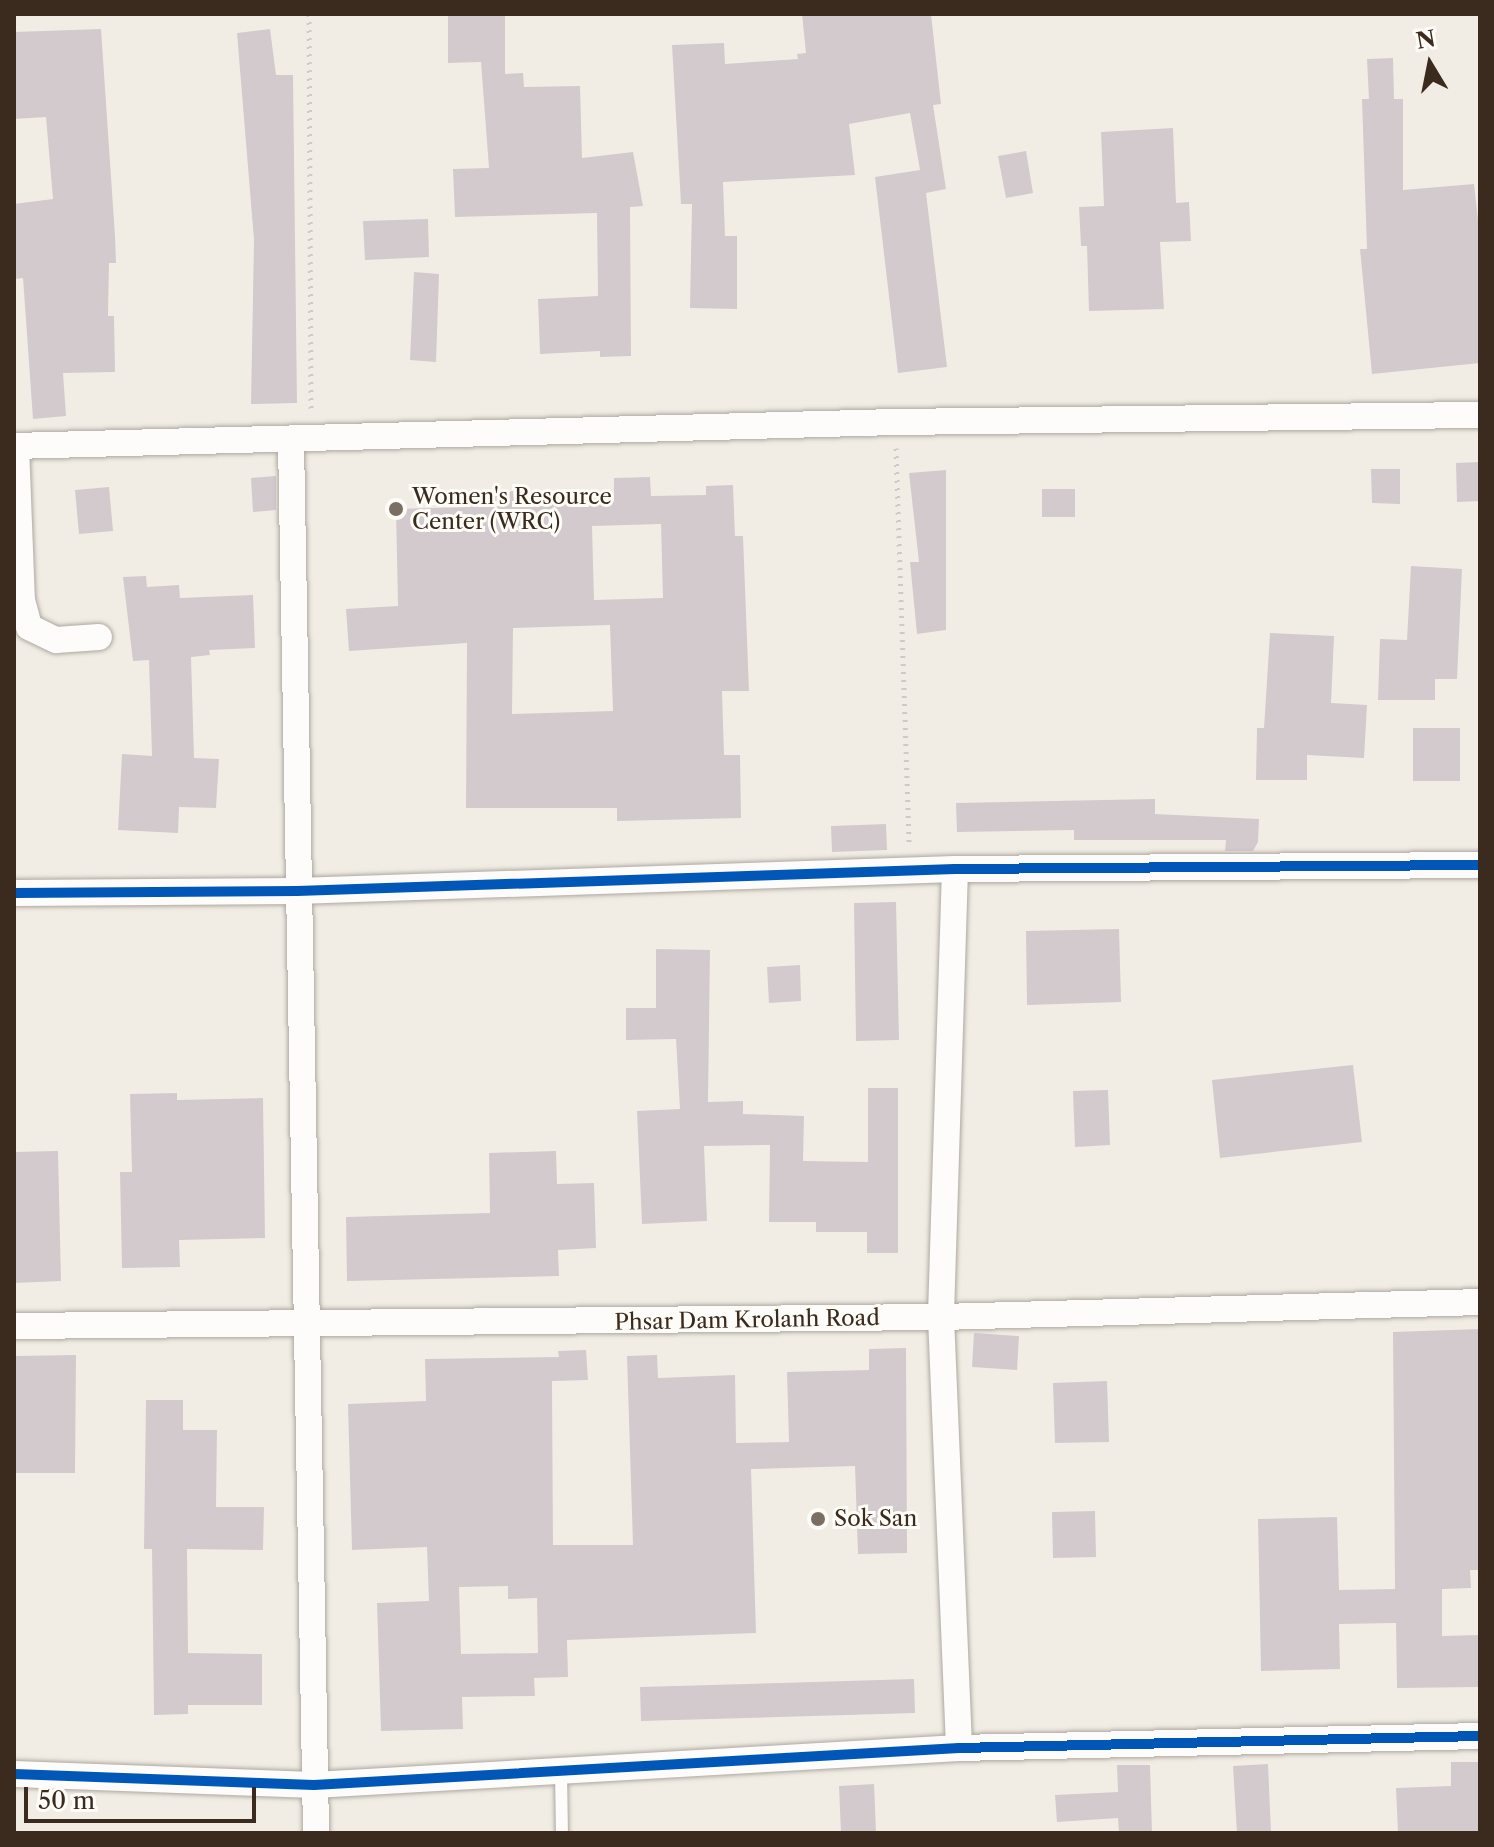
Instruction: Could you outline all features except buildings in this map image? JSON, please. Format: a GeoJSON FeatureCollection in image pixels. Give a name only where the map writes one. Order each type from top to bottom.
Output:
{"type":"FeatureCollection","features":[{"type":"Feature","properties":{"kind":"street"},"geometry":{"type":"LineString","coordinates":[[99,637],[56,640],[29,627],[22,600],[15,446],[302,441],[895,422],[1480,415]]}},
{"type":"Feature","properties":{"kind":"street"},"geometry":{"type":"LineString","coordinates":[[302,441],[297,891],[309,1326],[316,1833]]}},
{"type":"Feature","properties":{"kind":"street"},"geometry":{"type":"LineString","coordinates":[[14,893],[297,891],[955,869],[1480,865]]}},
{"type":"Feature","properties":{"kind":"street"},"geometry":{"type":"LineString","coordinates":[[955,869],[941,1317],[959,1748]]}},
{"type":"Feature","properties":{"kind":"street","name":"Phsar Dam Krolanh Road"},"geometry":{"type":"LineString","coordinates":[[14,1326],[309,1326],[941,1317],[1480,1302]]}},
{"type":"Feature","properties":{"kind":"street"},"geometry":{"type":"LineString","coordinates":[[14,1774],[314,1785],[959,1748],[1480,1736]]}},
{"type":"Feature","properties":{"kind":"lane"},"geometry":{"type":"LineString","coordinates":[[561,1772],[562,1833]]}},
{"type":"Feature","properties":{"kind":"path"},"geometry":{"type":"LineString","coordinates":[[302,441],[307,374],[309,14]]}},
{"type":"Feature","properties":{"kind":"path"},"geometry":{"type":"LineString","coordinates":[[895,422],[910,871]]}},
{"type":"Feature","properties":{"kind":"cycle path"},"geometry":{"type":"LineString","coordinates":[[14,893],[297,891],[955,869],[1480,865]]}},
{"type":"Feature","properties":{"kind":"cycle path"},"geometry":{"type":"LineString","coordinates":[[14,1774],[314,1785],[959,1748],[1480,1736]]}},
{"type":"Feature","properties":{"kind":"place","name":"Women's Resource Center (WRC)"},"geometry":{"type":"Point","coordinates":[396,509]}},
{"type":"Feature","properties":{"kind":"place","name":"Sok San"},"geometry":{"type":"Point","coordinates":[818,1519]}}]}
